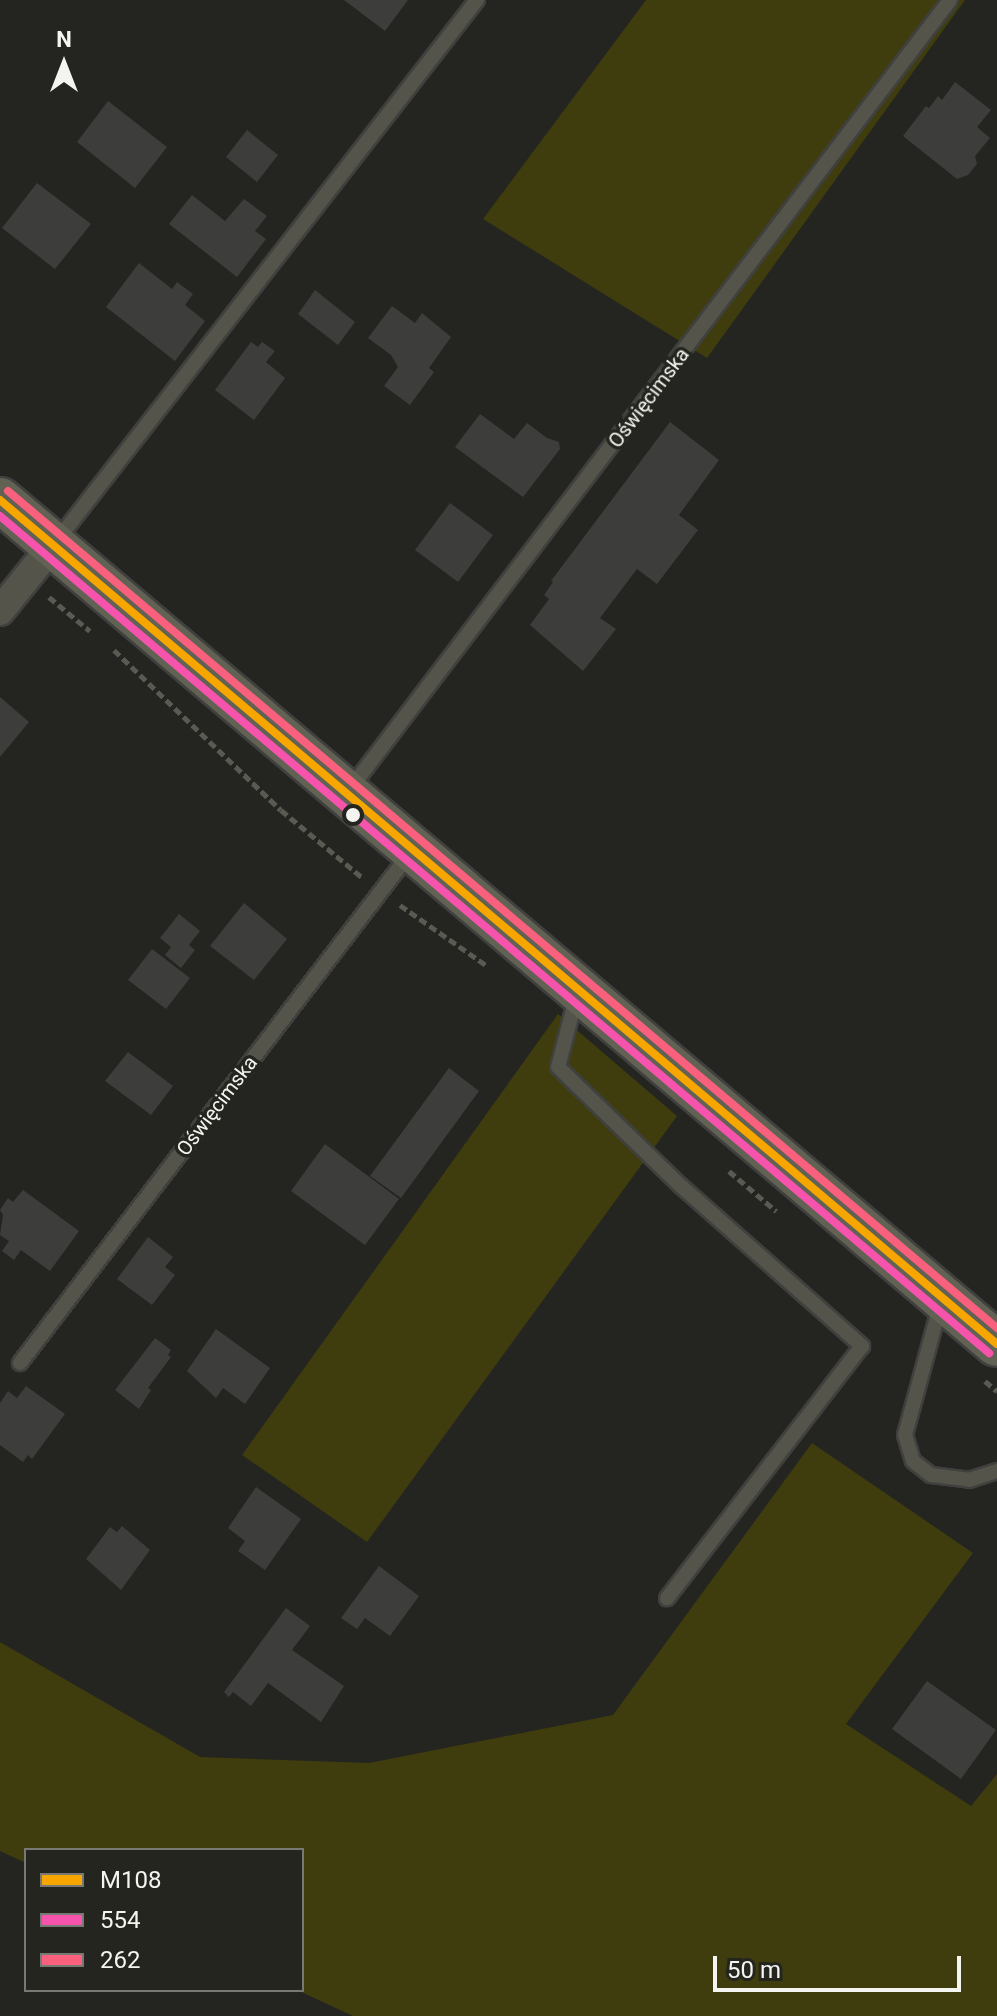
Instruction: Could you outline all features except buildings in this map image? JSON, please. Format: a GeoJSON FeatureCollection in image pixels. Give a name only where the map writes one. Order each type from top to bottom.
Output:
{"type":"FeatureCollection","features":[{"type":"Feature","properties":{"kind":"highway"},"geometry":{"type":"LineString","coordinates":[[0,500],[942,1297],[986,1358]]}},
{"type":"Feature","properties":{"kind":"street"},"geometry":{"type":"LineString","coordinates":[[0,611],[53,545]]}},
{"type":"Feature","properties":{"kind":"lane"},"geometry":{"type":"LineString","coordinates":[[53,545],[477,0]]}},
{"type":"Feature","properties":{"kind":"lane","name":"Oświęcimska"},"geometry":{"type":"LineString","coordinates":[[346,794],[950,0]]}},
{"type":"Feature","properties":{"kind":"lane","name":"Oświęcimska"},"geometry":{"type":"LineString","coordinates":[[20,1363],[414,849]]}},
{"type":"Feature","properties":{"kind":"lane"},"geometry":{"type":"LineString","coordinates":[[578,989],[558,1067],[681,1186],[862,1346],[667,1598]]}},
{"type":"Feature","properties":{"kind":"lane"},"geometry":{"type":"LineString","coordinates":[[942,1297],[905,1435],[913,1461],[931,1475],[969,1480],[997,1471]]}},
{"type":"Feature","properties":{"kind":"path"},"geometry":{"type":"LineString","coordinates":[[26,579],[99,638]]}},
{"type":"Feature","properties":{"kind":"path"},"geometry":{"type":"LineString","coordinates":[[111,648],[281,810],[381,892],[495,972]]}},
{"type":"Feature","properties":{"kind":"path"},"geometry":{"type":"LineString","coordinates":[[727,1170],[786,1220]]}},
{"type":"Feature","properties":{"kind":"path"},"geometry":{"type":"LineString","coordinates":[[986,1358],[997,1391]]}},
{"type":"Feature","properties":{"kind":"shaded area"},"geometry":{"type":"Polygon","coordinates":[[[646,0],[965,0],[707,358],[483,219],[646,0]]]}},
{"type":"Feature","properties":{"kind":"shaded area"},"geometry":{"type":"Polygon","coordinates":[[[558,1014],[677,1116],[367,1542],[242,1455],[558,1014]]]}},
{"type":"Feature","properties":{"kind":"shaded area"},"geometry":{"type":"Polygon","coordinates":[[[812,1443],[973,1553],[846,1724],[971,1806],[997,1774],[997,2016],[353,2016],[301,1992],[304,1992],[304,1848],[24,1848],[24,1862],[0,1851],[0,1642],[200,1757],[369,1763],[613,1715],[812,1443]]]}},
{"type":"Feature","properties":{"kind":"transit line","name":"262"},"geometry":{"type":"LineString","coordinates":[[8,491],[997,1328]]}},
{"type":"Feature","properties":{"kind":"transit line","name":"M108"},"geometry":{"type":"LineString","coordinates":[[0,500],[997,1344]]}},
{"type":"Feature","properties":{"kind":"transit line","name":"554"},"geometry":{"type":"LineString","coordinates":[[0,516],[989,1353]]}}]}
